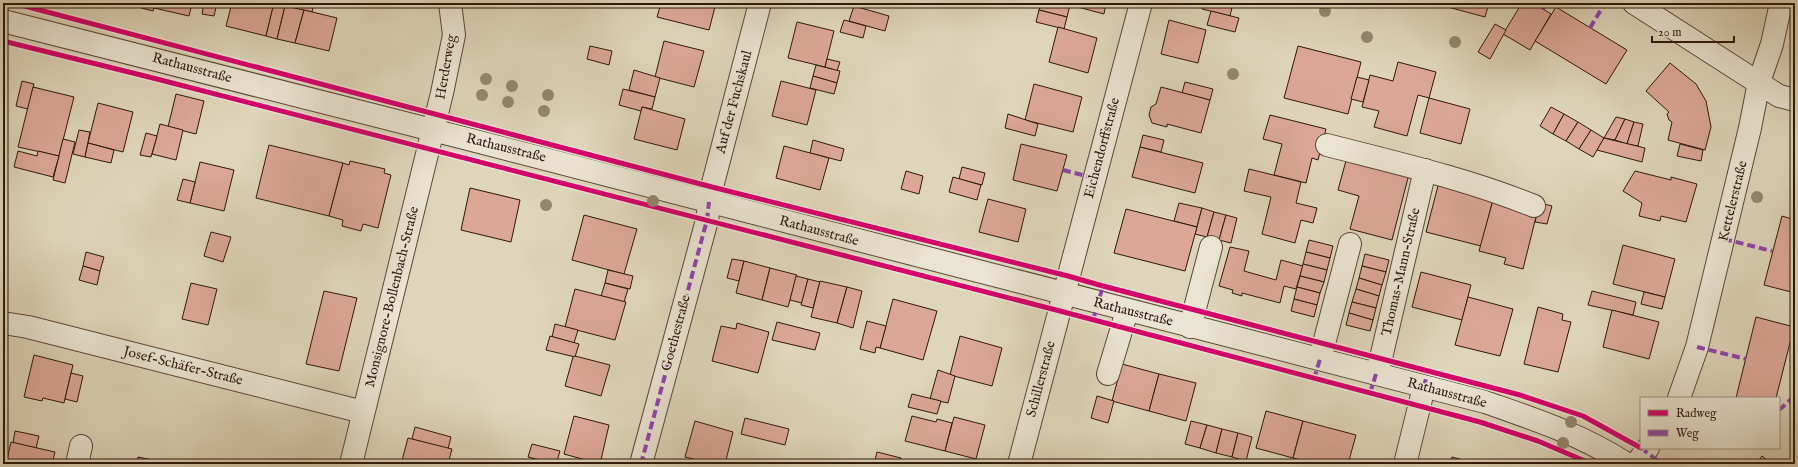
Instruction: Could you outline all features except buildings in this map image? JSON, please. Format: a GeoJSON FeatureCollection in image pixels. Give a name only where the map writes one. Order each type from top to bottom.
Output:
{"type":"FeatureCollection","features":[{"type":"Feature","properties":{"kind":"street","name":"Herderweg"},"geometry":{"type":"LineString","coordinates":[[432,130],[442,94],[454,35],[450,3]]}},
{"type":"Feature","properties":{"kind":"street","name":"Auf der Fuchskaul"},"geometry":{"type":"LineString","coordinates":[[709,202],[760,3]]}},
{"type":"Feature","properties":{"kind":"street","name":"Eichendorffstraße"},"geometry":{"type":"LineString","coordinates":[[1064,294],[1141,3]]}},
{"type":"Feature","properties":{"kind":"street"},"geometry":{"type":"LineString","coordinates":[[1634,3],[1779,96],[1795,100]]}},
{"type":"Feature","properties":{"kind":"street","name":"Kettelerstraße"},"geometry":{"type":"LineString","coordinates":[[1679,397],[1697,347],[1747,142],[1759,82],[1772,44],[1781,3]]}},
{"type":"Feature","properties":{"kind":"street","name":"Rathausstraße"},"geometry":{"type":"LineString","coordinates":[[3,21],[502,147],[1127,311],[1485,402],[1542,422],[1600,447],[1627,464]]}},
{"type":"Feature","properties":{"kind":"street","name":"Monsignore-Bollenbach-Straße"},"geometry":{"type":"LineString","coordinates":[[351,464],[362,412],[404,253],[432,130]]}},
{"type":"Feature","properties":{"kind":"street"},"geometry":{"type":"LineString","coordinates":[[1327,146],[1425,170],[1495,191],[1534,206]]}},
{"type":"Feature","properties":{"kind":"street","name":"Thomas-Mann-Straße"},"geometry":{"type":"LineString","coordinates":[[1376,374],[1425,170]]}},
{"type":"Feature","properties":{"kind":"street","name":"Goethestraße"},"geometry":{"type":"LineString","coordinates":[[641,464],[707,220],[709,202]]}},
{"type":"Feature","properties":{"kind":"street"},"geometry":{"type":"LineString","coordinates":[[1320,360],[1350,244]]}},
{"type":"Feature","properties":{"kind":"street"},"geometry":{"type":"LineString","coordinates":[[1190,327],[1211,247]]}},
{"type":"Feature","properties":{"kind":"street","name":"Schillerstraße"},"geometry":{"type":"LineString","coordinates":[[1019,464],[1064,294]]}},
{"type":"Feature","properties":{"kind":"street"},"geometry":{"type":"LineString","coordinates":[[1108,374],[1127,311]]}},
{"type":"Feature","properties":{"kind":"street","name":"Josef-Schäfer-Straße"},"geometry":{"type":"LineString","coordinates":[[3,323],[28,327],[362,412]]}},
{"type":"Feature","properties":{"kind":"street"},"geometry":{"type":"LineString","coordinates":[[1405,464],[1424,387]]}},
{"type":"Feature","properties":{"kind":"street"},"geometry":{"type":"LineString","coordinates":[[1636,464],[1647,449]]}},
{"type":"Feature","properties":{"kind":"marked path"},"geometry":{"type":"LineString","coordinates":[[1543,9],[1547,3]]}},
{"type":"Feature","properties":{"kind":"marked path"},"geometry":{"type":"LineString","coordinates":[[1590,28],[1605,3]]}},
{"type":"Feature","properties":{"kind":"marked path"},"geometry":{"type":"LineString","coordinates":[[1063,170],[1094,178]]}},
{"type":"Feature","properties":{"kind":"marked path"},"geometry":{"type":"LineString","coordinates":[[641,464],[707,220],[709,202]]}},
{"type":"Feature","properties":{"kind":"marked path"},"geometry":{"type":"LineString","coordinates":[[1724,239],[1772,251]]}},
{"type":"Feature","properties":{"kind":"marked path"},"geometry":{"type":"LineString","coordinates":[[1093,320],[1103,286]]}},
{"type":"Feature","properties":{"kind":"marked path"},"geometry":{"type":"LineString","coordinates":[[1697,347],[1746,359]]}},
{"type":"Feature","properties":{"kind":"marked path"},"geometry":{"type":"LineString","coordinates":[[1314,379],[1320,359]]}},
{"type":"Feature","properties":{"kind":"marked path"},"geometry":{"type":"LineString","coordinates":[[1424,387],[1428,370]]}},
{"type":"Feature","properties":{"kind":"marked path"},"geometry":{"type":"LineString","coordinates":[[1370,393],[1376,374]]}},
{"type":"Feature","properties":{"kind":"marked path"},"geometry":{"type":"LineString","coordinates":[[1780,409],[1795,396]]}},
{"type":"Feature","properties":{"kind":"marked path"},"geometry":{"type":"LineString","coordinates":[[1642,449],[1662,464]]}},
{"type":"Feature","properties":{"kind":"cycle path"},"geometry":{"type":"LineString","coordinates":[[13,3],[712,187],[1068,276],[1520,395],[1583,416],[1640,447]]}},
{"type":"Feature","properties":{"kind":"cycle path"},"geometry":{"type":"LineString","coordinates":[[3,41],[149,77],[1060,311],[1480,422],[1538,441],[1592,464]]}}]}
